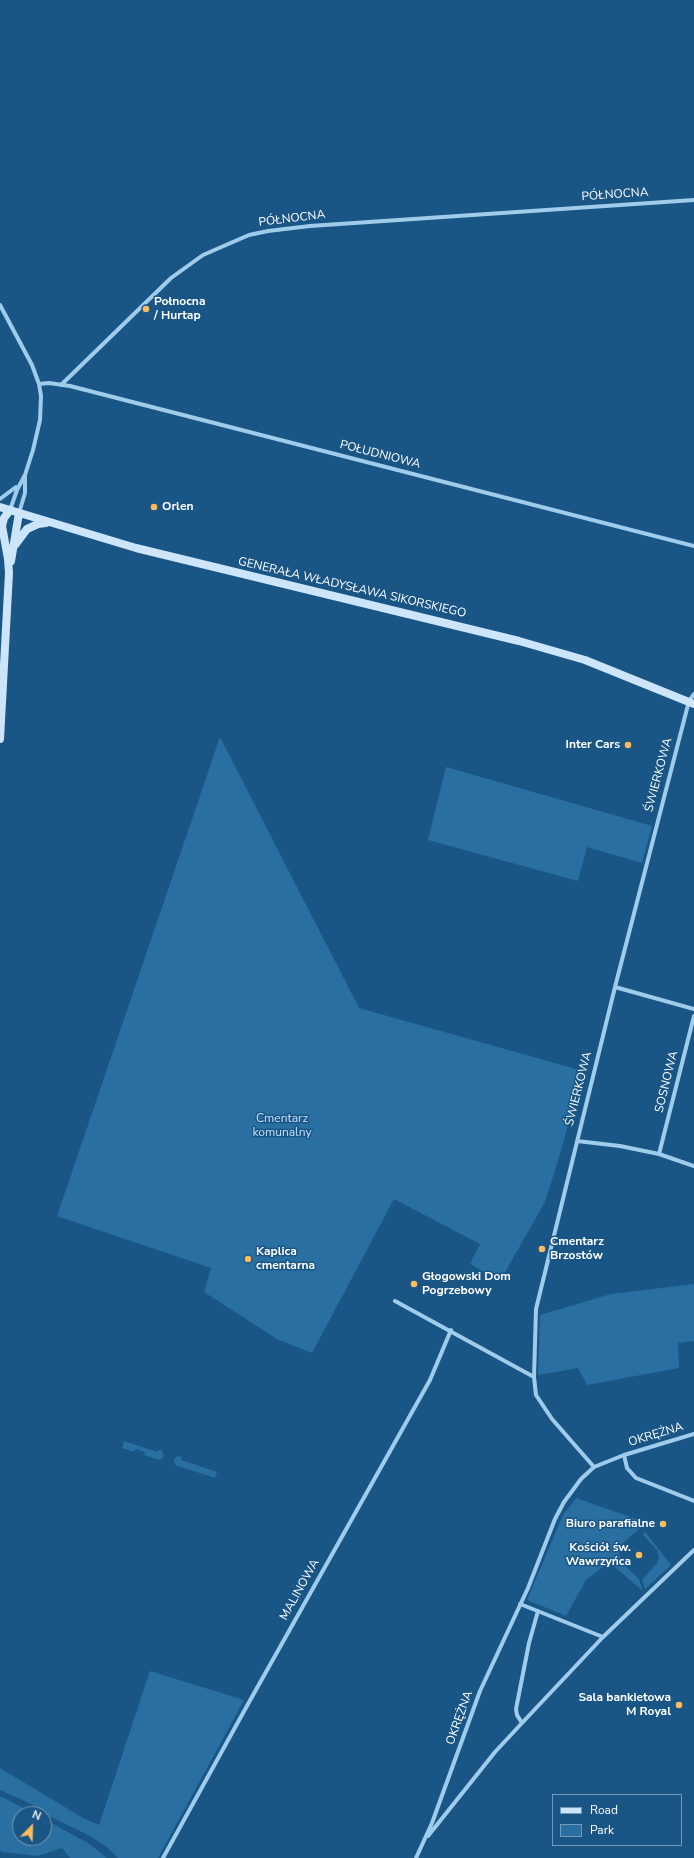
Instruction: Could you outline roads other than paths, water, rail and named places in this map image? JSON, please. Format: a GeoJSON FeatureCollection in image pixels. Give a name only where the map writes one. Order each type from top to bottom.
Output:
{"type":"FeatureCollection","features":[{"type":"Feature","properties":{"kind":"street","name":"PÓŁNOCNA"},"geometry":{"type":"LineString","coordinates":[[61,385],[171,278],[203,255],[249,235],[310,226],[694,200]]}},
{"type":"Feature","properties":{"kind":"street"},"geometry":{"type":"LineString","coordinates":[[0,305],[32,365],[39,384],[41,396],[40,420],[25,475],[10,510],[4,518],[2,526],[9,573]]}},
{"type":"Feature","properties":{"kind":"street"},"geometry":{"type":"LineString","coordinates":[[39,384],[61,385]]}},
{"type":"Feature","properties":{"kind":"street","name":"POŁUDNIOWA"},"geometry":{"type":"LineString","coordinates":[[61,385],[694,546]]}},
{"type":"Feature","properties":{"kind":"street"},"geometry":{"type":"LineString","coordinates":[[0,739],[9,573],[19,513],[25,493],[25,475]]}},
{"type":"Feature","properties":{"kind":"street"},"geometry":{"type":"LineString","coordinates":[[0,499],[20,484]]}},
{"type":"Feature","properties":{"kind":"street","name":"GENERAŁA WŁADYSŁAWA SIKORSKIEGO"},"geometry":{"type":"LineString","coordinates":[[0,507],[136,548],[520,641],[585,660],[691,702]]}},
{"type":"Feature","properties":{"kind":"street"},"geometry":{"type":"LineString","coordinates":[[13,548],[18,539],[27,529],[38,524],[48,522]]}},
{"type":"Feature","properties":{"kind":"street"},"geometry":{"type":"LineString","coordinates":[[691,702],[694,694]]}},
{"type":"Feature","properties":{"kind":"street","name":"ŚWIERKOWA"},"geometry":{"type":"LineString","coordinates":[[594,1467],[567,1439],[536,1395],[534,1377],[536,1309],[615,987],[691,702]]}},
{"type":"Feature","properties":{"kind":"street"},"geometry":{"type":"LineString","coordinates":[[615,987],[694,1008]]}},
{"type":"Feature","properties":{"kind":"street","name":"SOSNOWA"},"geometry":{"type":"LineString","coordinates":[[659,1154],[694,1016]]}},
{"type":"Feature","properties":{"kind":"street"},"geometry":{"type":"LineString","coordinates":[[577,1141],[620,1146],[659,1154],[694,1166]]}},
{"type":"Feature","properties":{"kind":"street"},"geometry":{"type":"LineString","coordinates":[[395,1301],[451,1330],[534,1377]]}},
{"type":"Feature","properties":{"kind":"street","name":"MALINOWA"},"geometry":{"type":"LineString","coordinates":[[163,1858],[430,1380],[451,1330]]}},
{"type":"Feature","properties":{"kind":"street","name":"OKRĘŻNA"},"geometry":{"type":"LineString","coordinates":[[416,1858],[432,1823],[480,1691],[520,1604],[555,1519],[564,1502],[581,1479],[594,1467],[624,1455],[694,1434]]}},
{"type":"Feature","properties":{"kind":"street","name":"OKRĘŻNA"},"geometry":{"type":"LineString","coordinates":[[624,1455],[627,1468],[636,1478],[694,1501]]}},
{"type":"Feature","properties":{"kind":"street","name":"OKRĘŻNA"},"geometry":{"type":"LineString","coordinates":[[424,1841],[495,1752],[603,1637],[694,1550]]}},
{"type":"Feature","properties":{"kind":"street"},"geometry":{"type":"LineString","coordinates":[[520,1604],[603,1637]]}},
{"type":"Feature","properties":{"kind":"street"},"geometry":{"type":"LineString","coordinates":[[522,1723],[517,1715],[516,1709],[529,1643],[538,1611]]}},
{"type":"Feature","properties":{"kind":"place","name":"Połnocna / Hurtap"},"geometry":{"type":"Point","coordinates":[146,309]}},
{"type":"Feature","properties":{"kind":"place","name":"Orlen"},"geometry":{"type":"Point","coordinates":[154,507]}},
{"type":"Feature","properties":{"kind":"place","name":"Inter Cars"},"geometry":{"type":"Point","coordinates":[628,745]}},
{"type":"Feature","properties":{"kind":"place","name":"Cmentarz Brzostów"},"geometry":{"type":"Point","coordinates":[542,1249]}},
{"type":"Feature","properties":{"kind":"place","name":"Kaplica cmentarna"},"geometry":{"type":"Point","coordinates":[248,1259]}},
{"type":"Feature","properties":{"kind":"place","name":"Głogowski Dom Pogrzebowy"},"geometry":{"type":"Point","coordinates":[414,1284]}},
{"type":"Feature","properties":{"kind":"place","name":"Biuro parafialne"},"geometry":{"type":"Point","coordinates":[663,1524]}},
{"type":"Feature","properties":{"kind":"place","name":"Kościół św. Wawrzyńca"},"geometry":{"type":"Point","coordinates":[639,1555]}},
{"type":"Feature","properties":{"kind":"place","name":"Sala bankietowa M Royal"},"geometry":{"type":"Point","coordinates":[679,1705]}},
{"type":"Feature","properties":{"kind":"park label","name":"Cmentarz komunalny"},"geometry":{"type":"Point","coordinates":[282,1126]}}]}
